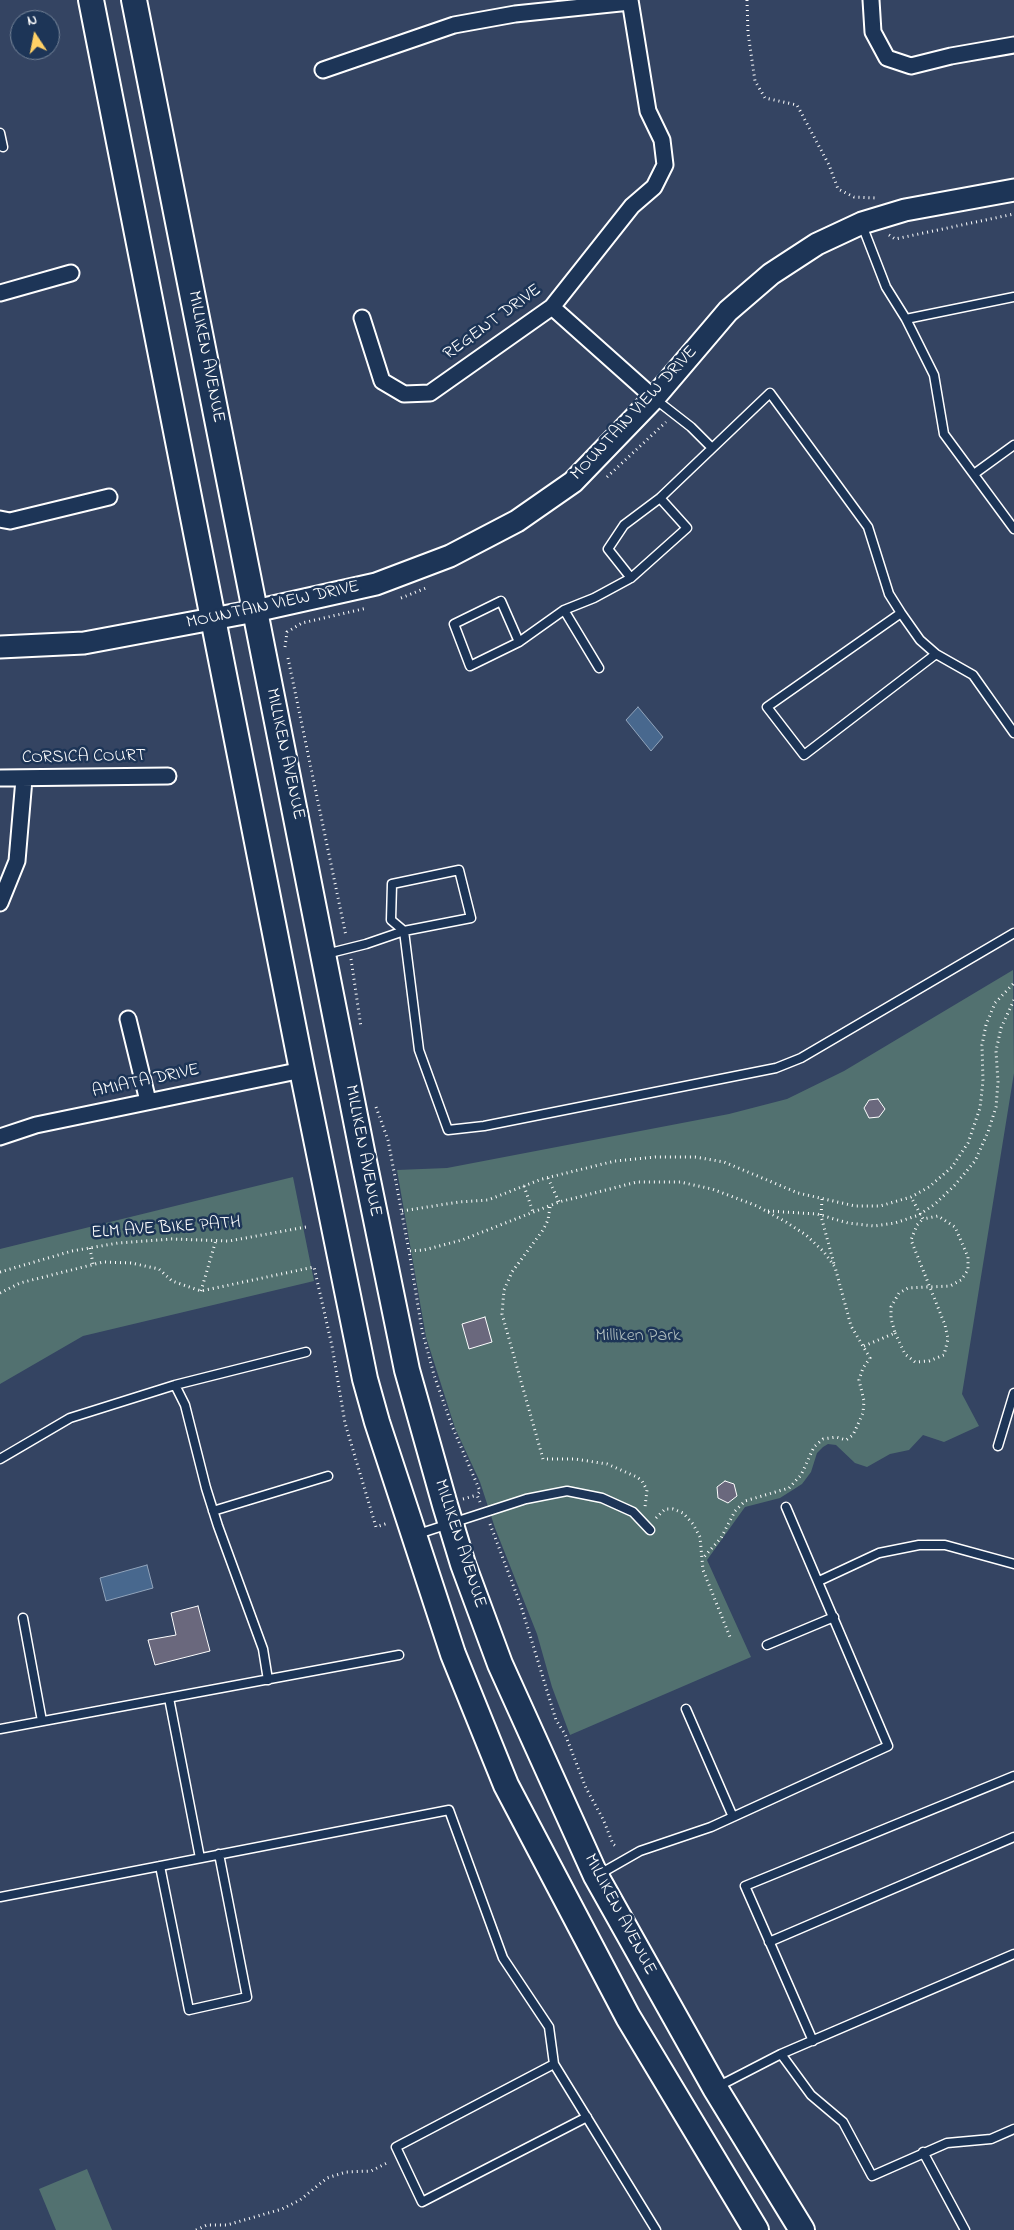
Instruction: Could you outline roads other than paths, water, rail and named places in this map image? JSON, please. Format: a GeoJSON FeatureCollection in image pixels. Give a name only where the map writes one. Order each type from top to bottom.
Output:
{"type":"FeatureCollection","features":[{"type":"Feature","properties":{"kind":"main road"},"geometry":{"type":"LineString","coordinates":[[91,0],[302,1070],[365,1379],[453,1654],[506,1784],[628,2017],[756,2230]]}},
{"type":"Feature","properties":{"kind":"main road","name":"MILLIKEN AVENUE"},"geometry":{"type":"LineString","coordinates":[[134,0],[407,1370],[450,1523],[500,1664],[596,1876],[715,2088],[802,2230]]}},
{"type":"Feature","properties":{"kind":"street"},"geometry":{"type":"LineString","coordinates":[[871,0],[873,32],[887,58],[911,66],[951,56],[1014,45]]}},
{"type":"Feature","properties":{"kind":"street"},"geometry":{"type":"LineString","coordinates":[[323,70],[454,25],[515,14],[630,1]]}},
{"type":"Feature","properties":{"kind":"street","name":"REGENT DRIVE"},"geometry":{"type":"LineString","coordinates":[[362,318],[382,381],[404,394],[430,393],[552,307],[632,206],[654,187],[666,165],[662,140],[648,111],[630,1]]}},
{"type":"Feature","properties":{"kind":"street","name":"MOUNTAIN VIEW DRIVE"},"geometry":{"type":"LineString","coordinates":[[0,647],[84,643],[255,611],[376,584],[450,556],[516,521],[573,482],[654,398],[728,311],[771,274],[817,244],[862,223],[906,210],[1014,190]]}},
{"type":"Feature","properties":{"kind":"street"},"geometry":{"type":"LineString","coordinates":[[0,292],[71,273]]}},
{"type":"Feature","properties":{"kind":"street"},"geometry":{"type":"LineString","coordinates":[[552,307],[654,398]]}},
{"type":"Feature","properties":{"kind":"street"},"geometry":{"type":"LineString","coordinates":[[0,520],[10,521],[109,497]]}},
{"type":"Feature","properties":{"kind":"street","name":"CORSICA COURT"},"geometry":{"type":"LineString","coordinates":[[0,778],[168,776]]}},
{"type":"Feature","properties":{"kind":"street"},"geometry":{"type":"LineString","coordinates":[[0,903],[17,861],[24,779]]}},
{"type":"Feature","properties":{"kind":"street"},"geometry":{"type":"LineString","coordinates":[[128,1020],[148,1101]]}},
{"type":"Feature","properties":{"kind":"street","name":"AMIATA DRIVE"},"geometry":{"type":"LineString","coordinates":[[0,1137],[36,1125],[302,1070]]}},
{"type":"Feature","properties":{"kind":"lane"},"geometry":{"type":"LineString","coordinates":[[0,133],[4,147]]}},
{"type":"Feature","properties":{"kind":"lane"},"geometry":{"type":"LineString","coordinates":[[862,223],[886,286],[934,375],[944,434],[1014,529]]}},
{"type":"Feature","properties":{"kind":"lane"},"geometry":{"type":"LineString","coordinates":[[906,320],[1014,297]]}},
{"type":"Feature","properties":{"kind":"lane"},"geometry":{"type":"LineString","coordinates":[[631,578],[608,549],[624,525],[660,498],[770,393],[868,527],[889,594],[901,614],[920,640],[936,654],[973,675],[1014,733]]}},
{"type":"Feature","properties":{"kind":"lane"},"geometry":{"type":"LineString","coordinates":[[654,398],[712,448]]}},
{"type":"Feature","properties":{"kind":"lane"},"geometry":{"type":"LineString","coordinates":[[974,474],[1014,445]]}},
{"type":"Feature","properties":{"kind":"lane"},"geometry":{"type":"LineString","coordinates":[[519,642],[502,601],[454,624],[470,666],[519,642],[564,610],[594,598],[631,578],[687,528],[660,498]]}},
{"type":"Feature","properties":{"kind":"lane"},"geometry":{"type":"LineString","coordinates":[[564,610],[599,668]]}},
{"type":"Feature","properties":{"kind":"lane"},"geometry":{"type":"LineString","coordinates":[[901,614],[767,707],[804,755],[936,654]]}},
{"type":"Feature","properties":{"kind":"lane"},"geometry":{"type":"LineString","coordinates":[[324,954],[404,931],[472,918],[459,870],[392,884],[391,920],[404,931],[419,1050],[448,1130],[493,1124],[776,1068],[801,1058],[1014,933]]}},
{"type":"Feature","properties":{"kind":"lane"},"geometry":{"type":"LineString","coordinates":[[0,1459],[70,1418],[175,1385],[306,1352]]}},
{"type":"Feature","properties":{"kind":"lane"},"geometry":{"type":"LineString","coordinates":[[175,1385],[185,1405],[213,1511],[263,1649],[268,1680]]}},
{"type":"Feature","properties":{"kind":"lane"},"geometry":{"type":"LineString","coordinates":[[998,1446],[1014,1393]]}},
{"type":"Feature","properties":{"kind":"lane"},"geometry":{"type":"LineString","coordinates":[[213,1511],[328,1476]]}},
{"type":"Feature","properties":{"kind":"lane"},"geometry":{"type":"LineString","coordinates":[[414,1535],[526,1499],[567,1491],[610,1501],[633,1512],[650,1530]]}},
{"type":"Feature","properties":{"kind":"lane"},"geometry":{"type":"LineString","coordinates":[[596,1876],[640,1851],[733,1817],[888,1746],[786,1507]]}},
{"type":"Feature","properties":{"kind":"lane"},"geometry":{"type":"LineString","coordinates":[[819,1581],[879,1553],[919,1545],[945,1545],[1014,1564]]}},
{"type":"Feature","properties":{"kind":"lane"},"geometry":{"type":"LineString","coordinates":[[767,1645],[834,1617]]}},
{"type":"Feature","properties":{"kind":"lane"},"geometry":{"type":"LineString","coordinates":[[23,1618],[42,1721]]}},
{"type":"Feature","properties":{"kind":"lane"},"geometry":{"type":"LineString","coordinates":[[0,1729],[400,1655]]}},
{"type":"Feature","properties":{"kind":"lane"},"geometry":{"type":"LineString","coordinates":[[169,1698],[200,1858]]}},
{"type":"Feature","properties":{"kind":"lane"},"geometry":{"type":"LineString","coordinates":[[686,1709],[733,1817]]}},
{"type":"Feature","properties":{"kind":"lane"},"geometry":{"type":"LineString","coordinates":[[813,2041],[745,1886],[1014,1776]]}},
{"type":"Feature","properties":{"kind":"lane"},"geometry":{"type":"LineString","coordinates":[[0,1897],[449,1810],[503,1958],[549,2027],[554,2064],[656,2230]]}},
{"type":"Feature","properties":{"kind":"lane"},"geometry":{"type":"LineString","coordinates":[[769,1942],[1014,1837]]}},
{"type":"Feature","properties":{"kind":"lane"},"geometry":{"type":"LineString","coordinates":[[160,1866],[189,2010],[247,1997],[219,1854]]}},
{"type":"Feature","properties":{"kind":"lane"},"geometry":{"type":"LineString","coordinates":[[715,2088],[781,2054],[1014,1954]]}},
{"type":"Feature","properties":{"kind":"lane"},"geometry":{"type":"LineString","coordinates":[[781,2054],[811,2095],[842,2122],[872,2176],[947,2143],[991,2138],[1014,2129]]}},
{"type":"Feature","properties":{"kind":"lane"},"geometry":{"type":"LineString","coordinates":[[554,2064],[396,2147],[422,2202],[588,2117]]}},
{"type":"Feature","properties":{"kind":"lane"},"geometry":{"type":"LineString","coordinates":[[923,2152],[965,2230]]}},
{"type":"Feature","properties":{"kind":"water"},"geometry":{"type":"Polygon","coordinates":[[[638,707],[663,737],[651,751],[626,720],[638,707]]]}},
{"type":"Feature","properties":{"kind":"water"},"geometry":{"type":"Polygon","coordinates":[[[147,1565],[153,1588],[106,1601],[100,1578],[147,1565]]]}},
{"type":"Feature","properties":{"kind":"park label","name":"Milliken Park"},"geometry":{"type":"Point","coordinates":[638,1337]}}]}
